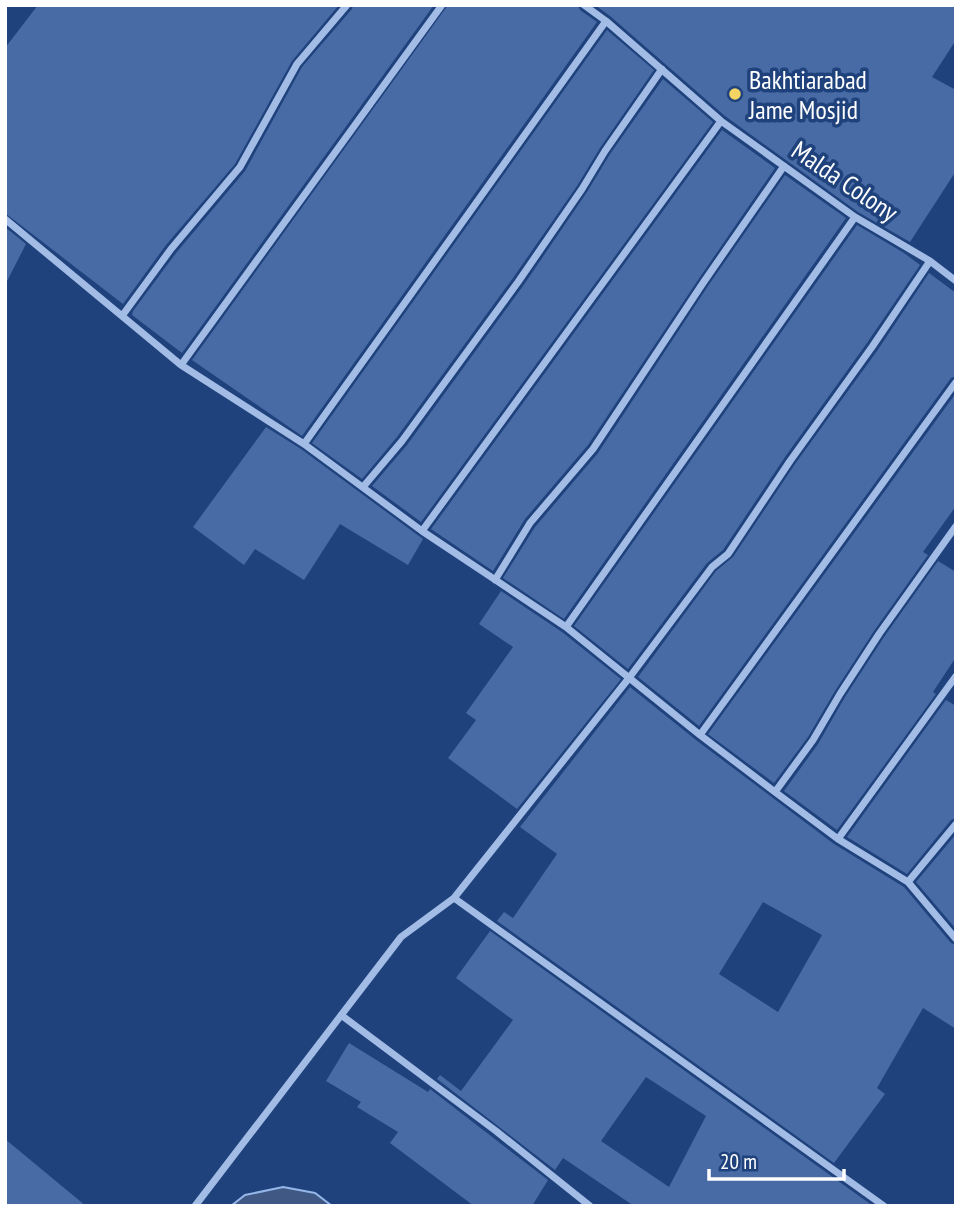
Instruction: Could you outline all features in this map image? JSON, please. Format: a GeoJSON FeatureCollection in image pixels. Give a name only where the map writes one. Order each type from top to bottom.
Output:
{"type":"FeatureCollection","features":[{"type":"Feature","properties":{"kind":"street"},"geometry":{"type":"LineString","coordinates":[[122,316],[171,249],[240,167],[297,64],[347,5]]}},
{"type":"Feature","properties":{"kind":"street"},"geometry":{"type":"LineString","coordinates":[[181,365],[442,5]]}},
{"type":"Feature","properties":{"kind":"street","name":"Malda Colony"},"geometry":{"type":"LineString","coordinates":[[584,5],[721,121],[855,217],[930,261],[956,281]]}},
{"type":"Feature","properties":{"kind":"street"},"geometry":{"type":"LineString","coordinates":[[304,444],[606,21]]}},
{"type":"Feature","properties":{"kind":"street"},"geometry":{"type":"LineString","coordinates":[[363,486],[402,441],[518,282],[662,69]]}},
{"type":"Feature","properties":{"kind":"street"},"geometry":{"type":"LineString","coordinates":[[422,531],[721,121]]}},
{"type":"Feature","properties":{"kind":"street"},"geometry":{"type":"LineString","coordinates":[[495,580],[530,523],[593,449],[784,166]]}},
{"type":"Feature","properties":{"kind":"street"},"geometry":{"type":"LineString","coordinates":[[566,627],[855,217]]}},
{"type":"Feature","properties":{"kind":"street"},"geometry":{"type":"LineString","coordinates":[[5,219],[181,365],[304,444],[422,531],[566,627],[700,735],[838,839],[908,882],[956,939]]}},
{"type":"Feature","properties":{"kind":"street"},"geometry":{"type":"LineString","coordinates":[[195,1206],[401,937],[454,898],[629,678],[712,567],[728,554],[930,261]]}},
{"type":"Feature","properties":{"kind":"street"},"geometry":{"type":"LineString","coordinates":[[700,735],[956,382]]}},
{"type":"Feature","properties":{"kind":"street"},"geometry":{"type":"LineString","coordinates":[[775,792],[813,740],[879,634],[956,526]]}},
{"type":"Feature","properties":{"kind":"street"},"geometry":{"type":"LineString","coordinates":[[838,839],[956,676]]}},
{"type":"Feature","properties":{"kind":"street"},"geometry":{"type":"LineString","coordinates":[[908,882],[956,824]]}},
{"type":"Feature","properties":{"kind":"street"},"geometry":{"type":"LineString","coordinates":[[454,898],[884,1206]]}},
{"type":"Feature","properties":{"kind":"street"},"geometry":{"type":"LineString","coordinates":[[341,1015],[496,1130],[590,1206]]}},
{"type":"Feature","properties":{"kind":"water"},"geometry":{"type":"Polygon","coordinates":[[[283,1187],[315,1193],[332,1206],[231,1206],[245,1195],[283,1187]]]}},
{"type":"Feature","properties":{"kind":"building"},"geometry":{"type":"Polygon","coordinates":[[[38,5],[339,5],[292,61],[235,164],[166,245],[123,304],[5,213],[5,48],[38,5]]]}},
{"type":"Feature","properties":{"kind":"building"},"geometry":{"type":"Polygon","coordinates":[[[353,5],[434,5],[182,353],[132,315],[133,311],[176,253],[245,171],[302,67],[353,5]]]}},
{"type":"Feature","properties":{"kind":"building"},"geometry":{"type":"Polygon","coordinates":[[[448,5],[578,5],[580,10],[597,22],[302,436],[192,360],[448,5]]]}},
{"type":"Feature","properties":{"kind":"building"},"geometry":{"type":"Polygon","coordinates":[[[595,5],[956,5],[956,40],[932,77],[956,90],[956,171],[910,242],[858,212],[725,116],[595,5]]]}},
{"type":"Feature","properties":{"kind":"building"},"geometry":{"type":"Polygon","coordinates":[[[607,30],[654,70],[513,278],[397,437],[362,479],[312,443],[607,30]]]}},
{"type":"Feature","properties":{"kind":"building"},"geometry":{"type":"Polygon","coordinates":[[[663,79],[713,122],[421,522],[372,486],[407,445],[523,286],[663,79]]]}},
{"type":"Feature","properties":{"kind":"building"},"geometry":{"type":"Polygon","coordinates":[[[722,130],[775,168],[588,445],[525,519],[493,571],[431,529],[722,130]]]}},
{"type":"Feature","properties":{"kind":"building"},"geometry":{"type":"Polygon","coordinates":[[[785,175],[846,218],[564,619],[503,578],[535,527],[598,453],[785,175]]]}},
{"type":"Feature","properties":{"kind":"building"},"geometry":{"type":"Polygon","coordinates":[[[857,225],[920,265],[723,550],[707,563],[628,669],[574,626],[857,225]]]}},
{"type":"Feature","properties":{"kind":"building"},"geometry":{"type":"Polygon","coordinates":[[[5,227],[26,244],[5,285],[5,227]]]}},
{"type":"Feature","properties":{"kind":"building"},"geometry":{"type":"Polygon","coordinates":[[[929,273],[956,293],[956,376],[951,378],[699,726],[638,677],[716,571],[733,557],[929,273]]]}},
{"type":"Feature","properties":{"kind":"building"},"geometry":{"type":"Polygon","coordinates":[[[956,393],[956,506],[923,552],[928,555],[874,631],[808,737],[774,783],[708,734],[956,393]]]}},
{"type":"Feature","properties":{"kind":"building"},"geometry":{"type":"Polygon","coordinates":[[[266,427],[301,449],[423,539],[408,565],[340,524],[304,580],[255,549],[244,565],[193,527],[266,427]]]}},
{"type":"Feature","properties":{"kind":"building"},"geometry":{"type":"Polygon","coordinates":[[[938,561],[956,572],[956,657],[933,692],[936,694],[837,830],[784,791],[818,744],[884,637],[938,561]]]}},
{"type":"Feature","properties":{"kind":"building"},"geometry":{"type":"Polygon","coordinates":[[[501,591],[562,632],[621,679],[517,809],[448,758],[476,720],[466,713],[513,647],[479,624],[501,591]]]}},
{"type":"Feature","properties":{"kind":"building"},"geometry":{"type":"Polygon","coordinates":[[[630,687],[834,844],[904,887],[951,943],[956,945],[956,1029],[923,1008],[877,1088],[885,1094],[834,1163],[497,921],[504,912],[513,918],[557,854],[520,827],[630,687]],[[763,902],[719,974],[778,1012],[822,935],[763,902]]]}},
{"type":"Feature","properties":{"kind":"building"},"geometry":{"type":"Polygon","coordinates":[[[946,700],[956,706],[956,818],[951,820],[907,874],[847,837],[946,700]]]}},
{"type":"Feature","properties":{"kind":"building"},"geometry":{"type":"Polygon","coordinates":[[[956,834],[956,929],[916,882],[956,834]]]}},
{"type":"Feature","properties":{"kind":"building"},"geometry":{"type":"Polygon","coordinates":[[[490,931],[873,1206],[634,1206],[563,1158],[555,1170],[437,1079],[440,1075],[461,1091],[513,1020],[456,978],[490,931]],[[646,1077],[601,1141],[669,1187],[706,1116],[646,1077]]]}},
{"type":"Feature","properties":{"kind":"building"},"geometry":{"type":"Polygon","coordinates":[[[349,1043],[428,1092],[430,1089],[548,1180],[532,1206],[474,1206],[390,1143],[398,1132],[357,1107],[361,1102],[326,1081],[349,1043]]]}},
{"type":"Feature","properties":{"kind":"building"},"geometry":{"type":"Polygon","coordinates":[[[5,1139],[86,1206],[5,1206],[5,1139]]]}},
{"type":"Feature","properties":{"kind":"place","name":"Bakhtiarabad Jame Mosjid"},"geometry":{"type":"Point","coordinates":[735,94]}}]}
